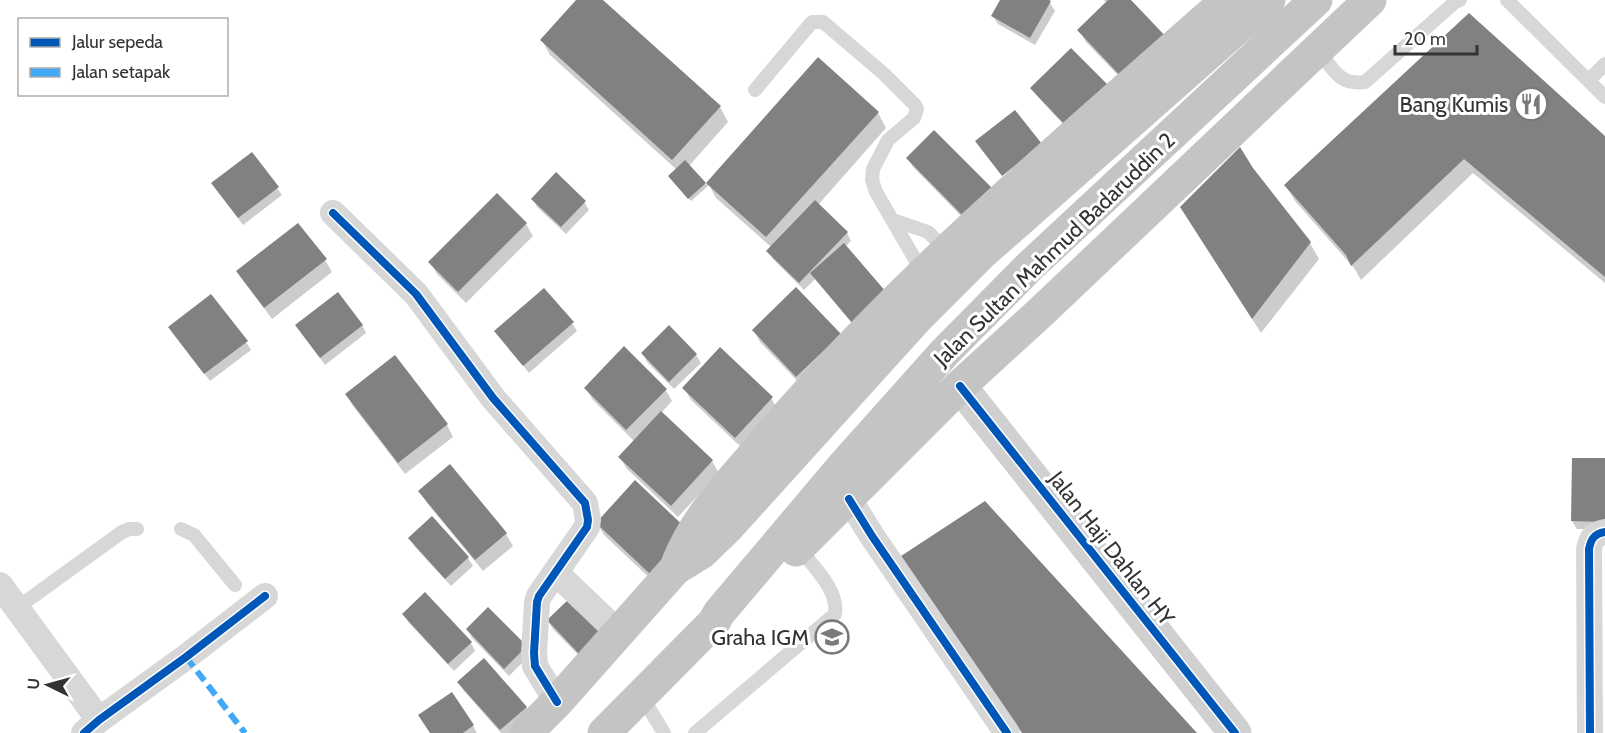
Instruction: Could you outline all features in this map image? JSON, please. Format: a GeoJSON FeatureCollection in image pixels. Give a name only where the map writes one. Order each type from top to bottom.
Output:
{"type":"FeatureCollection","features":[{"type":"Feature","properties":{"kind":"highway"},"geometry":{"type":"LineString","coordinates":[[526,733],[680,566],[687,540],[706,513],[802,398],[946,250],[1227,0]]}},
{"type":"Feature","properties":{"kind":"highway","name":"Jalan Sultan Mahmud Badaruddin 2"},"geometry":{"type":"LineString","coordinates":[[680,566],[700,553],[728,527],[918,317],[981,254],[1269,0]]}},
{"type":"Feature","properties":{"kind":"highway","name":"Jalan Sultan Mahmud Badaruddin 2"},"geometry":{"type":"LineString","coordinates":[[717,618],[837,473],[945,352],[1029,267],[1316,0]]}},
{"type":"Feature","properties":{"kind":"highway"},"geometry":{"type":"LineString","coordinates":[[604,733],[642,697],[717,618],[723,618],[799,547],[960,386],[1370,0]]}},
{"type":"Feature","properties":{"kind":"street"},"geometry":{"type":"LineString","coordinates":[[333,213],[416,294],[493,398],[585,503],[587,527],[537,602],[535,666],[557,702]]}},
{"type":"Feature","properties":{"kind":"street","name":"Jalan Haji Dahlan HY"},"geometry":{"type":"LineString","coordinates":[[960,386],[1235,733]]}},
{"type":"Feature","properties":{"kind":"street"},"geometry":{"type":"LineString","coordinates":[[849,499],[878,546],[1007,733]]}},
{"type":"Feature","properties":{"kind":"street"},"geometry":{"type":"LineString","coordinates":[[1590,733],[1588,549],[1591,538],[1605,532]]}},
{"type":"Feature","properties":{"kind":"street"},"geometry":{"type":"LineString","coordinates":[[556,573],[619,633]]}},
{"type":"Feature","properties":{"kind":"street"},"geometry":{"type":"LineString","coordinates":[[0,585],[17,608],[91,726],[265,596]]}},
{"type":"Feature","properties":{"kind":"lane"},"geometry":{"type":"LineString","coordinates":[[1318,49],[1337,75],[1353,84],[1365,82],[1460,0]]}},
{"type":"Feature","properties":{"kind":"lane"},"geometry":{"type":"LineString","coordinates":[[1507,0],[1605,97]]}},
{"type":"Feature","properties":{"kind":"lane"},"geometry":{"type":"LineString","coordinates":[[755,90],[812,22],[817,21],[823,22],[884,74],[915,105],[917,109],[914,118],[888,140],[873,169],[872,180],[876,192],[923,273]]}},
{"type":"Feature","properties":{"kind":"lane"},"geometry":{"type":"LineString","coordinates":[[1589,80],[1605,64]]}},
{"type":"Feature","properties":{"kind":"lane"},"geometry":{"type":"LineString","coordinates":[[893,220],[928,232],[946,250]]}},
{"type":"Feature","properties":{"kind":"lane"},"geometry":{"type":"LineString","coordinates":[[17,608],[122,532],[137,529]]}},
{"type":"Feature","properties":{"kind":"lane"},"geometry":{"type":"LineString","coordinates":[[181,529],[194,535],[235,585]]}},
{"type":"Feature","properties":{"kind":"lane"},"geometry":{"type":"LineString","coordinates":[[694,733],[835,614],[836,601],[799,547]]}},
{"type":"Feature","properties":{"kind":"lane"},"geometry":{"type":"LineString","coordinates":[[642,697],[664,733]]}},
{"type":"Feature","properties":{"kind":"building"},"geometry":{"type":"Polygon","coordinates":[[[576,0],[603,0],[721,106],[672,160],[540,40],[576,0]]]}},
{"type":"Feature","properties":{"kind":"building"},"geometry":{"type":"Polygon","coordinates":[[[1000,0],[1051,1],[1030,38],[991,16],[1000,0]]]}},
{"type":"Feature","properties":{"kind":"building"},"geometry":{"type":"Polygon","coordinates":[[[1108,0],[1131,0],[1172,43],[1129,85],[1077,30],[1108,0]]]}},
{"type":"Feature","properties":{"kind":"building"},"geometry":{"type":"Polygon","coordinates":[[[1469,13],[1605,136],[1605,277],[1464,159],[1351,266],[1346,255],[1284,185],[1469,13]]]}},
{"type":"Feature","properties":{"kind":"building"},"geometry":{"type":"Polygon","coordinates":[[[1071,48],[1110,87],[1068,128],[1030,88],[1071,48]]]}},
{"type":"Feature","properties":{"kind":"building"},"geometry":{"type":"Polygon","coordinates":[[[818,57],[879,112],[766,237],[706,183],[818,57]]]}},
{"type":"Feature","properties":{"kind":"building"},"geometry":{"type":"Polygon","coordinates":[[[1015,110],[1042,144],[1002,176],[975,141],[1015,110]]]}},
{"type":"Feature","properties":{"kind":"building"},"geometry":{"type":"Polygon","coordinates":[[[934,130],[992,188],[964,217],[906,158],[934,130]]]}},
{"type":"Feature","properties":{"kind":"building"},"geometry":{"type":"Polygon","coordinates":[[[1240,147],[1253,168],[1311,242],[1252,319],[1180,207],[1240,147]]]}},
{"type":"Feature","properties":{"kind":"building"},"geometry":{"type":"Polygon","coordinates":[[[252,152],[279,187],[238,218],[211,183],[252,152]]]}},
{"type":"Feature","properties":{"kind":"building"},"geometry":{"type":"Polygon","coordinates":[[[685,160],[706,183],[688,199],[668,176],[685,160]]]}},
{"type":"Feature","properties":{"kind":"building"},"geometry":{"type":"Polygon","coordinates":[[[556,172],[586,201],[561,227],[531,199],[556,172]]]}},
{"type":"Feature","properties":{"kind":"building"},"geometry":{"type":"Polygon","coordinates":[[[497,193],[527,223],[458,292],[428,262],[497,193]]]}},
{"type":"Feature","properties":{"kind":"building"},"geometry":{"type":"Polygon","coordinates":[[[815,200],[848,232],[799,283],[766,251],[815,200]]]}},
{"type":"Feature","properties":{"kind":"building"},"geometry":{"type":"Polygon","coordinates":[[[298,223],[327,259],[264,308],[236,271],[298,223]]]}},
{"type":"Feature","properties":{"kind":"building"},"geometry":{"type":"Polygon","coordinates":[[[844,243],[893,300],[858,330],[810,273],[844,243]]]}},
{"type":"Feature","properties":{"kind":"building"},"geometry":{"type":"Polygon","coordinates":[[[796,287],[841,334],[796,377],[752,330],[796,287]]]}},
{"type":"Feature","properties":{"kind":"building"},"geometry":{"type":"Polygon","coordinates":[[[544,288],[574,322],[523,366],[494,331],[544,288]]]}},
{"type":"Feature","properties":{"kind":"building"},"geometry":{"type":"Polygon","coordinates":[[[338,292],[363,325],[320,358],[295,325],[338,292]]]}},
{"type":"Feature","properties":{"kind":"building"},"geometry":{"type":"Polygon","coordinates":[[[211,294],[248,341],[204,374],[168,327],[211,294]]]}},
{"type":"Feature","properties":{"kind":"building"},"geometry":{"type":"Polygon","coordinates":[[[669,325],[697,354],[669,382],[641,353],[669,325]]]}},
{"type":"Feature","properties":{"kind":"building"},"geometry":{"type":"Polygon","coordinates":[[[624,346],[667,389],[626,430],[584,388],[624,346]]]}},
{"type":"Feature","properties":{"kind":"building"},"geometry":{"type":"Polygon","coordinates":[[[720,347],[773,397],[735,438],[682,388],[720,347]]]}},
{"type":"Feature","properties":{"kind":"building"},"geometry":{"type":"Polygon","coordinates":[[[395,355],[448,424],[398,463],[345,394],[395,355]]]}},
{"type":"Feature","properties":{"kind":"building"},"geometry":{"type":"Polygon","coordinates":[[[661,411],[713,460],[671,506],[618,457],[661,411]]]}},
{"type":"Feature","properties":{"kind":"building"},"geometry":{"type":"Polygon","coordinates":[[[1572,458],[1605,458],[1605,522],[1571,521],[1572,458]]]}},
{"type":"Feature","properties":{"kind":"building"},"geometry":{"type":"Polygon","coordinates":[[[450,464],[507,533],[475,560],[418,491],[450,464]]]}},
{"type":"Feature","properties":{"kind":"building"},"geometry":{"type":"Polygon","coordinates":[[[635,480],[690,532],[650,574],[596,523],[635,480]]]}},
{"type":"Feature","properties":{"kind":"building"},"geometry":{"type":"Polygon","coordinates":[[[985,501],[1197,733],[1022,733],[898,558],[985,501]]]}},
{"type":"Feature","properties":{"kind":"building"},"geometry":{"type":"Polygon","coordinates":[[[432,516],[469,557],[445,579],[408,538],[432,516]]]}},
{"type":"Feature","properties":{"kind":"building"},"geometry":{"type":"Polygon","coordinates":[[[425,592],[472,642],[448,664],[402,614],[425,592]]]}},
{"type":"Feature","properties":{"kind":"building"},"geometry":{"type":"Polygon","coordinates":[[[571,597],[605,632],[581,656],[547,620],[571,597]]]}},
{"type":"Feature","properties":{"kind":"building"},"geometry":{"type":"Polygon","coordinates":[[[488,607],[527,646],[504,669],[466,629],[488,607]]]}},
{"type":"Feature","properties":{"kind":"building"},"geometry":{"type":"Polygon","coordinates":[[[484,658],[527,707],[500,730],[457,682],[484,658]]]}},
{"type":"Feature","properties":{"kind":"building"},"geometry":{"type":"Polygon","coordinates":[[[452,692],[474,725],[463,733],[430,733],[418,715],[452,692]]]}},
{"type":"Feature","properties":{"kind":"marked path"},"geometry":{"type":"LineString","coordinates":[[186,657],[245,733]]}},
{"type":"Feature","properties":{"kind":"cycle path"},"geometry":{"type":"LineString","coordinates":[[333,213],[416,294],[493,398],[585,503],[587,527],[537,602],[535,666],[557,702]]}},
{"type":"Feature","properties":{"kind":"cycle path"},"geometry":{"type":"LineString","coordinates":[[960,386],[1235,733]]}},
{"type":"Feature","properties":{"kind":"cycle path"},"geometry":{"type":"LineString","coordinates":[[849,499],[1007,733]]}},
{"type":"Feature","properties":{"kind":"cycle path"},"geometry":{"type":"LineString","coordinates":[[1590,733],[1589,549],[1594,538],[1605,532]]}},
{"type":"Feature","properties":{"kind":"cycle path"},"geometry":{"type":"LineString","coordinates":[[84,733],[265,596]]}},
{"type":"Feature","properties":{"kind":"place","name":"Bang Kumis"},"geometry":{"type":"Point","coordinates":[1531,104]}},
{"type":"Feature","properties":{"kind":"place","name":"Graha IGM"},"geometry":{"type":"Point","coordinates":[832,637]}}]}
